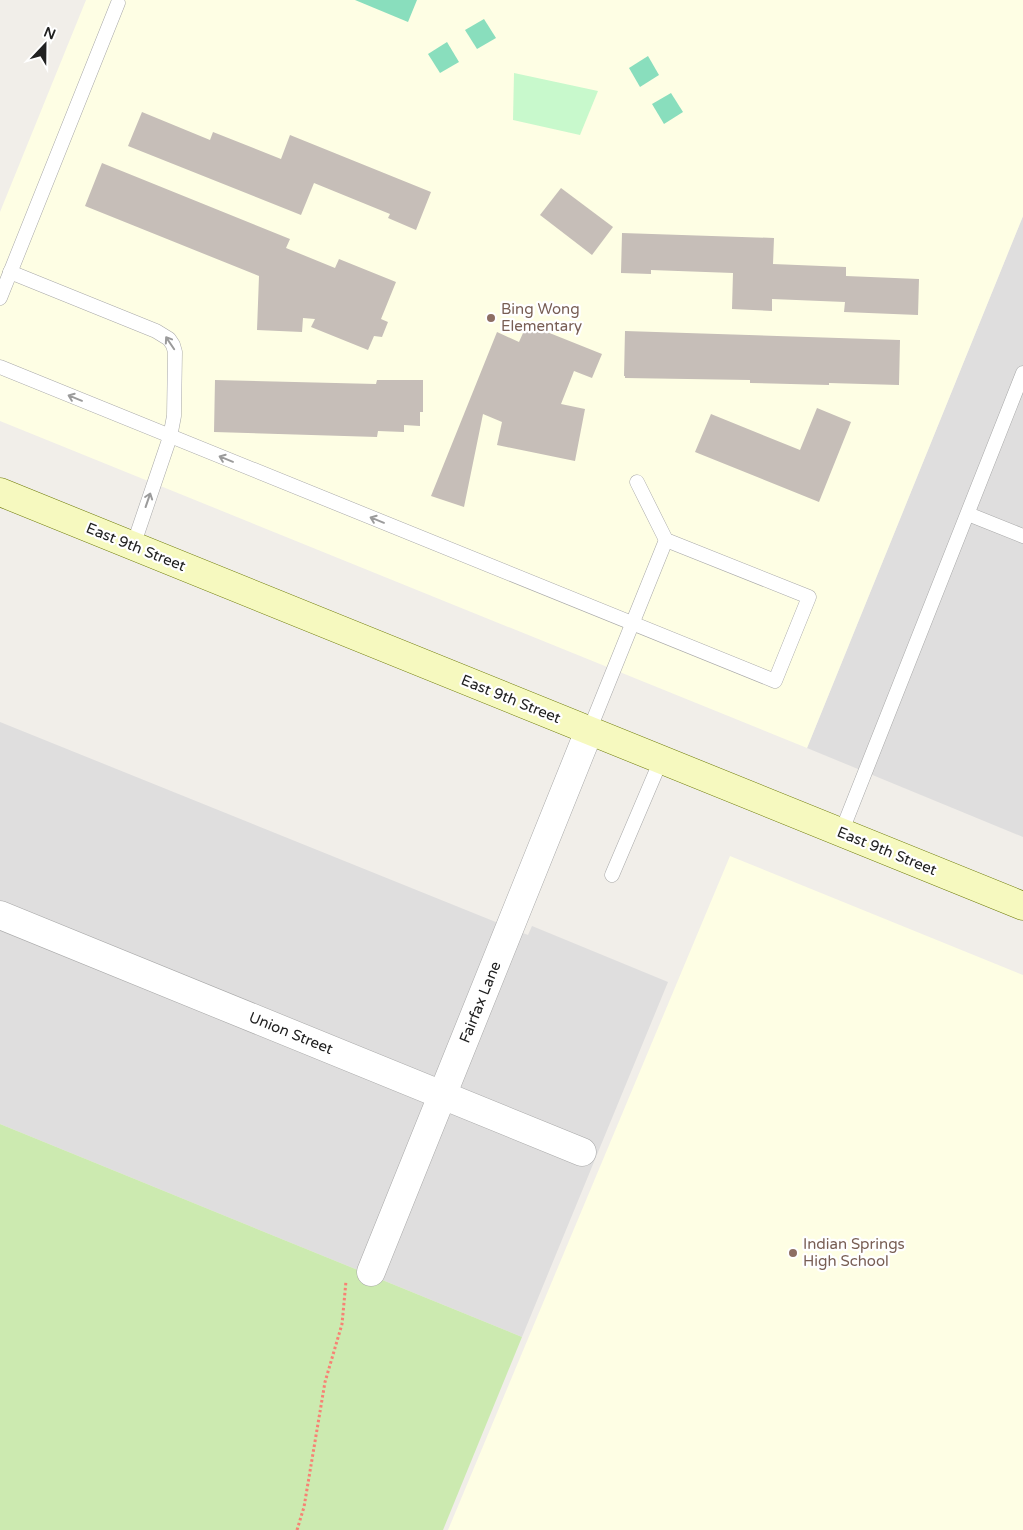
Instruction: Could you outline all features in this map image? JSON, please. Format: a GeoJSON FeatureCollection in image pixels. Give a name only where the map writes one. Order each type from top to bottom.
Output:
{"type":"FeatureCollection","features":[{"type":"Feature","properties":{"kind":"street","name":"East 9th Street"},"geometry":{"type":"LineString","coordinates":[[0,492],[1023,906]]}},
{"type":"Feature","properties":{"kind":"street","name":"Fairfax Lane"},"geometry":{"type":"LineString","coordinates":[[371,1272],[589,731]]}},
{"type":"Feature","properties":{"kind":"street","name":"Union Street"},"geometry":{"type":"LineString","coordinates":[[0,915],[582,1152]]}},
{"type":"Feature","properties":{"kind":"lane"},"geometry":{"type":"LineString","coordinates":[[0,298],[118,3]]}},
{"type":"Feature","properties":{"kind":"lane"},"geometry":{"type":"LineString","coordinates":[[10,272],[156,331],[169,339],[173,345],[176,360],[174,416],[170,437],[132,546]]}},
{"type":"Feature","properties":{"kind":"lane"},"geometry":{"type":"LineString","coordinates":[[0,367],[774,682],[808,597],[666,540],[637,482]]}},
{"type":"Feature","properties":{"kind":"lane"},"geometry":{"type":"LineString","coordinates":[[841,833],[1023,373]]}},
{"type":"Feature","properties":{"kind":"lane"},"geometry":{"type":"LineString","coordinates":[[968,514],[1023,536]]}},
{"type":"Feature","properties":{"kind":"lane"},"geometry":{"type":"LineString","coordinates":[[589,731],[666,540]]}},
{"type":"Feature","properties":{"kind":"lane"},"geometry":{"type":"LineString","coordinates":[[612,875],[661,760]]}},
{"type":"Feature","properties":{"kind":"path"},"geometry":{"type":"LineString","coordinates":[[297,1530],[304,1507],[325,1382],[342,1324],[346,1282],[371,1272]]}},
{"type":"Feature","properties":{"kind":"shaded area","name":"Bing Wong Elementary"},"geometry":{"type":"Polygon","coordinates":[[[86,0],[1023,0],[1023,216],[807,748],[0,421],[0,212],[86,0]]]}},
{"type":"Feature","properties":{"kind":"shaded area"},"geometry":{"type":"Polygon","coordinates":[[[1023,216],[1023,837],[807,748],[1023,216]]]}},
{"type":"Feature","properties":{"kind":"shaded area"},"geometry":{"type":"Polygon","coordinates":[[[0,722],[528,935],[532,926],[668,982],[522,1337],[0,1124],[0,722]]]}},
{"type":"Feature","properties":{"kind":"shaded area","name":"Indian Springs High School"},"geometry":{"type":"Polygon","coordinates":[[[730,856],[1023,975],[1023,1530],[448,1530],[730,856]]]}},
{"type":"Feature","properties":{"kind":"green space"},"geometry":{"type":"Polygon","coordinates":[[[355,0],[417,0],[408,22],[355,0]]]}},
{"type":"Feature","properties":{"kind":"green space"},"geometry":{"type":"Polygon","coordinates":[[[484,19],[496,38],[477,49],[465,30],[484,19]]]}},
{"type":"Feature","properties":{"kind":"green space"},"geometry":{"type":"Polygon","coordinates":[[[447,42],[459,62],[440,73],[428,54],[447,42]]]}},
{"type":"Feature","properties":{"kind":"green space"},"geometry":{"type":"Polygon","coordinates":[[[648,56],[659,75],[640,87],[629,68],[648,56]]]}},
{"type":"Feature","properties":{"kind":"green space"},"geometry":{"type":"Polygon","coordinates":[[[514,73],[598,91],[580,135],[513,120],[514,73]]]}},
{"type":"Feature","properties":{"kind":"green space"},"geometry":{"type":"Polygon","coordinates":[[[671,93],[683,112],[664,124],[652,104],[671,93]]]}},
{"type":"Feature","properties":{"kind":"green space"},"geometry":{"type":"Polygon","coordinates":[[[0,1124],[522,1337],[443,1530],[0,1530],[0,1124]]]}},
{"type":"Feature","properties":{"kind":"building"},"geometry":{"type":"Polygon","coordinates":[[[142,112],[210,140],[213,132],[281,159],[290,135],[431,192],[416,230],[388,218],[390,214],[314,183],[301,215],[128,146],[142,112]]]}},
{"type":"Feature","properties":{"kind":"building"},"geometry":{"type":"Polygon","coordinates":[[[102,163],[290,239],[286,248],[335,268],[339,259],[396,282],[381,319],[388,322],[382,337],[374,336],[368,350],[311,327],[315,319],[303,318],[302,332],[257,330],[259,276],[85,206],[102,163]]]}},
{"type":"Feature","properties":{"kind":"building"},"geometry":{"type":"Polygon","coordinates":[[[561,188],[613,227],[592,255],[540,215],[561,188]]]}},
{"type":"Feature","properties":{"kind":"building"},"geometry":{"type":"Polygon","coordinates":[[[622,233],[774,238],[773,264],[846,267],[846,276],[919,279],[918,315],[844,312],[845,302],[772,299],[772,311],[732,309],[733,273],[651,270],[651,274],[621,273],[622,233]]]}},
{"type":"Feature","properties":{"kind":"building"},"geometry":{"type":"Polygon","coordinates":[[[527,324],[602,354],[592,378],[574,371],[561,404],[585,409],[575,461],[497,445],[502,422],[483,414],[464,507],[431,496],[497,332],[519,342],[527,324]]]}},
{"type":"Feature","properties":{"kind":"building"},"geometry":{"type":"Polygon","coordinates":[[[625,331],[900,340],[899,385],[750,383],[750,380],[625,378],[625,331]]]}},
{"type":"Feature","properties":{"kind":"building"},"geometry":{"type":"Polygon","coordinates":[[[215,380],[376,384],[377,380],[423,380],[423,412],[420,412],[420,426],[404,425],[404,432],[378,431],[377,437],[214,432],[215,380]]]}},
{"type":"Feature","properties":{"kind":"building"},"geometry":{"type":"Polygon","coordinates":[[[817,408],[851,422],[819,502],[695,452],[711,414],[800,450],[817,408]]]}},
{"type":"Feature","properties":{"kind":"place","name":"Bing Wong Elementary"},"geometry":{"type":"Point","coordinates":[491,318]}},
{"type":"Feature","properties":{"kind":"place","name":"Indian Springs High School"},"geometry":{"type":"Point","coordinates":[793,1253]}}]}
